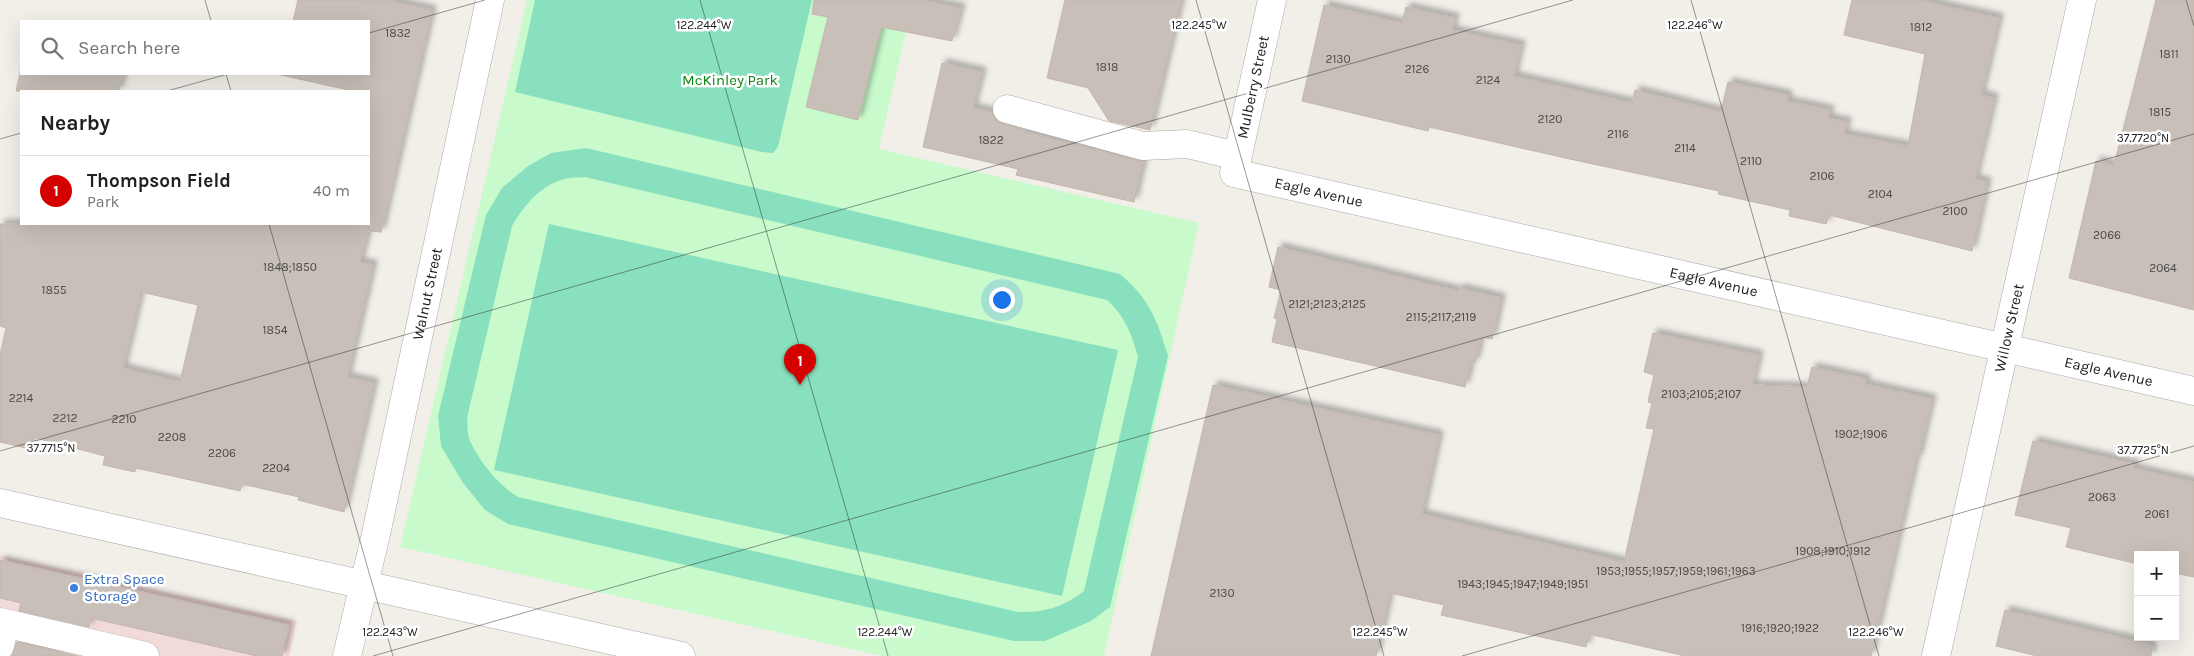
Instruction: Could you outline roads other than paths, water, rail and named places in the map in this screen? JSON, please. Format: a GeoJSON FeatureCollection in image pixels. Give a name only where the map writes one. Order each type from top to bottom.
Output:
{"type":"FeatureCollection","features":[{"type":"Feature","properties":{"kind":"street","name":"Walnut Street"},"geometry":{"type":"LineString","coordinates":[[347,656],[364,586],[490,0]]}},
{"type":"Feature","properties":{"kind":"street","name":"Mulberry Street"},"geometry":{"type":"LineString","coordinates":[[1236,165],[1272,0]]}},
{"type":"Feature","properties":{"kind":"street","name":"Willow Street"},"geometry":{"type":"LineString","coordinates":[[1936,656],[2003,348],[2082,0]]}},
{"type":"Feature","properties":{"kind":"street","name":"Eagle Avenue"},"geometry":{"type":"LineString","coordinates":[[1007,109],[1143,146],[1187,144],[1236,165],[2194,392]]}},
{"type":"Feature","properties":{"kind":"street"},"geometry":{"type":"LineString","coordinates":[[0,503],[681,656]]}},
{"type":"Feature","properties":{"kind":"street"},"geometry":{"type":"LineString","coordinates":[[2,631],[111,653],[145,656]]}},
{"type":"Feature","properties":{"kind":"place","name":"Thompson Field"},"geometry":{"type":"Point","coordinates":[800,385]}},
{"type":"Feature","properties":{"kind":"place","name":"Extra Space Storage"},"geometry":{"type":"Point","coordinates":[74,588]}},
{"type":"Feature","properties":{"kind":"park label","name":"McKinley Park"},"geometry":{"type":"Point","coordinates":[730,80]}}]}
